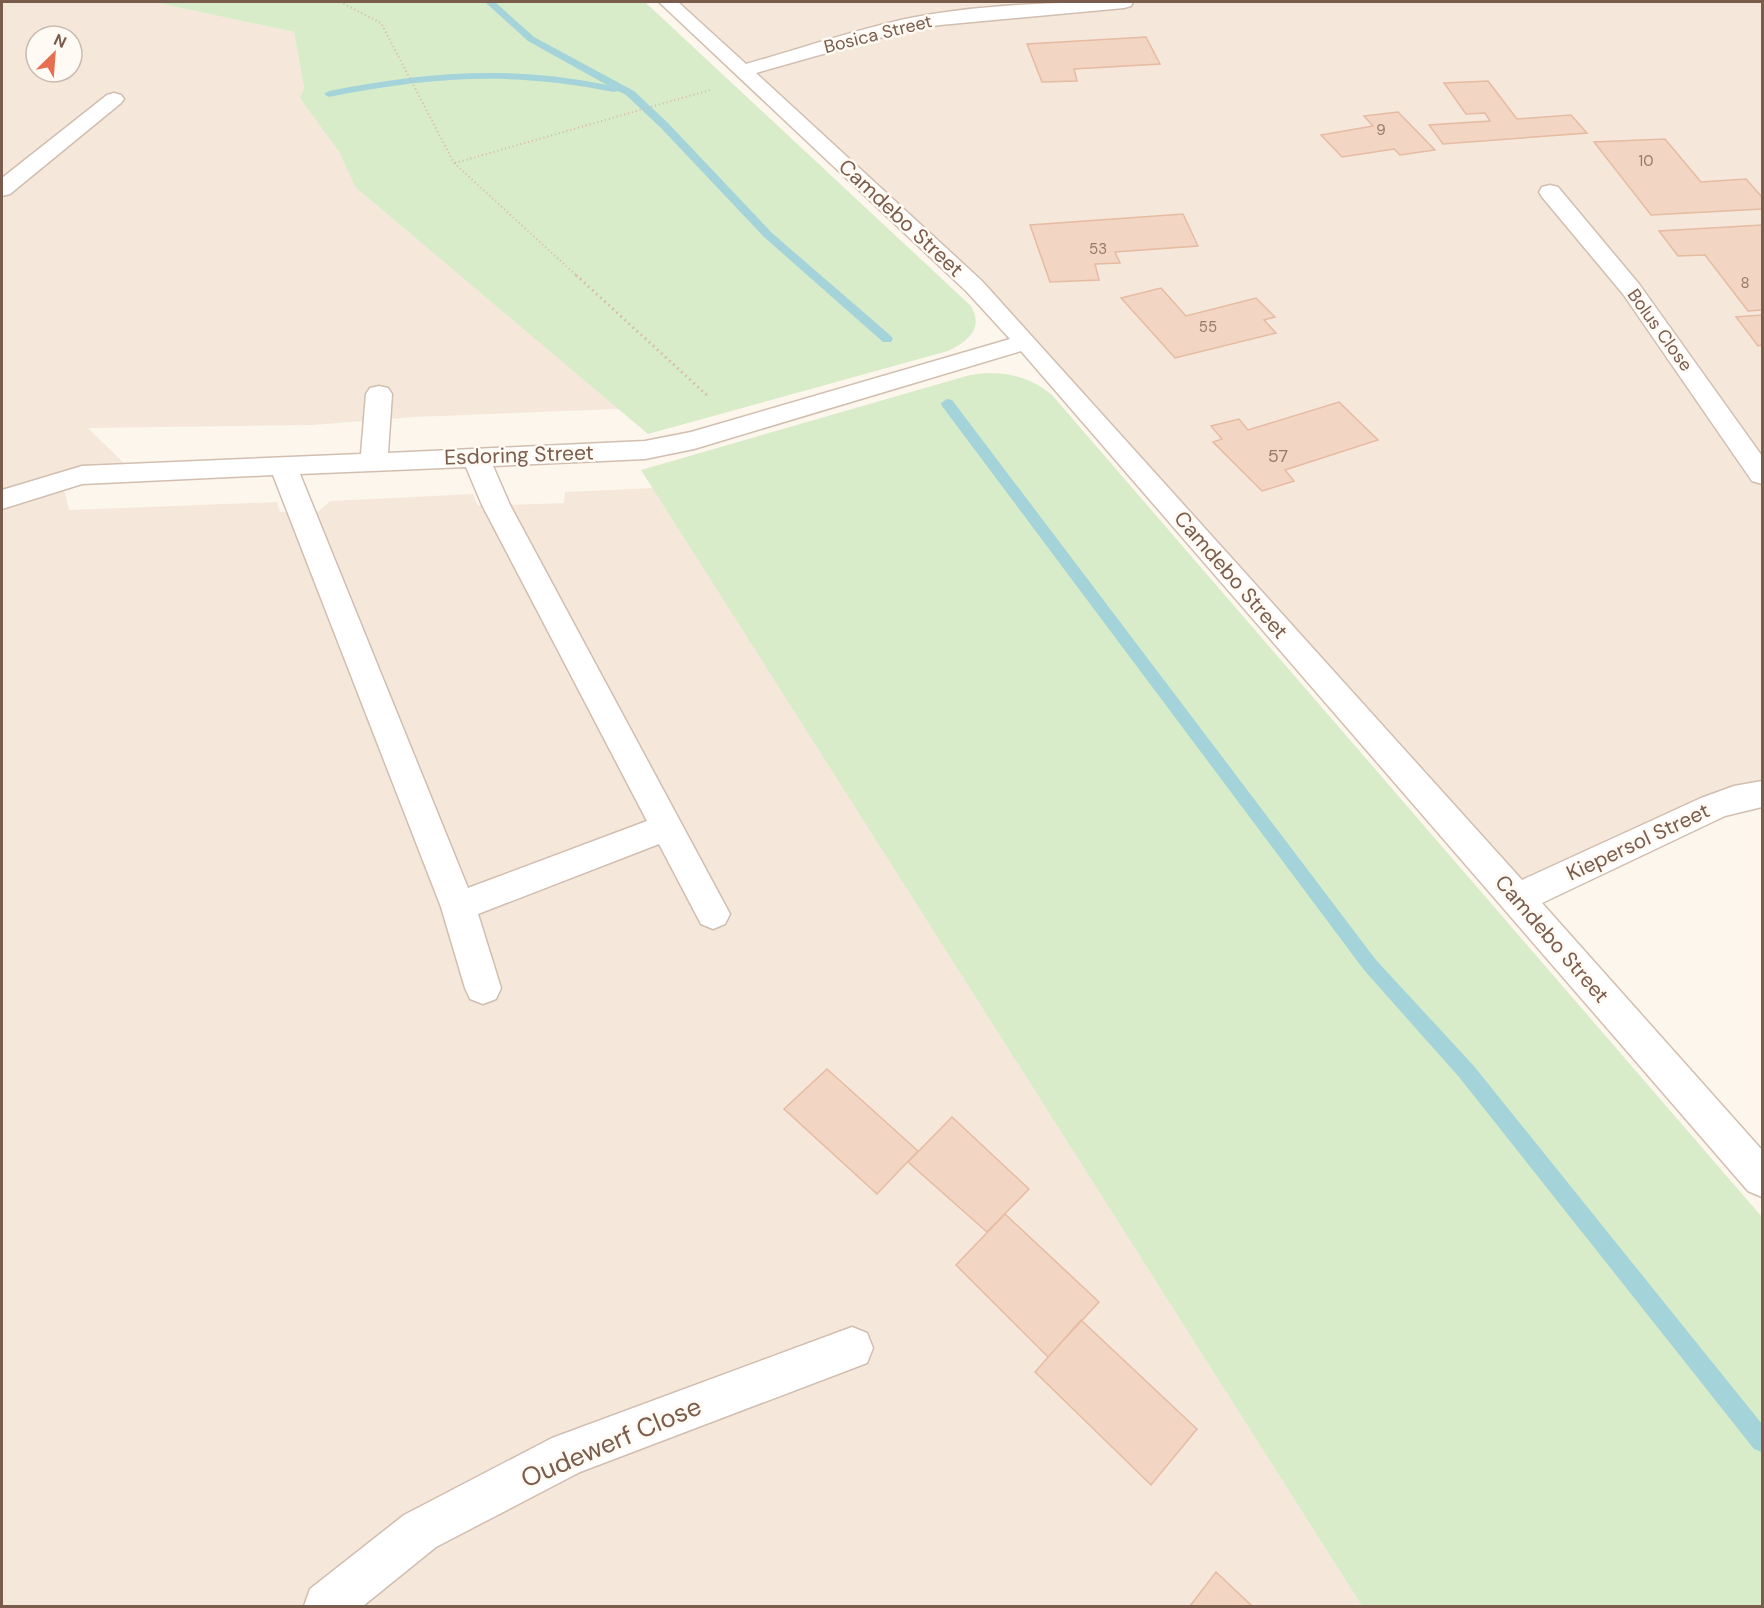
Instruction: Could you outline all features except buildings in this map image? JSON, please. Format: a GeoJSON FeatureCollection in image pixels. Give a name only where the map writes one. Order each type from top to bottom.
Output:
{"type":"FeatureCollection","features":[{"type":"Feature","properties":{"kind":"street","name":"Camdebo Street"},"geometry":{"type":"LineString","coordinates":[[668,2],[974,286],[1026,342],[1762,1178]]}},
{"type":"Feature","properties":{"kind":"street","name":"Bosica Street"},"geometry":{"type":"LineString","coordinates":[[746,75],[906,25],[940,19],[1124,2]]}},
{"type":"Feature","properties":{"kind":"street"},"geometry":{"type":"LineString","coordinates":[[2,189],[114,99]]}},
{"type":"Feature","properties":{"kind":"street","name":"Bolus Close"},"geometry":{"type":"LineString","coordinates":[[1550,192],[1631,289],[1762,475]]}},
{"type":"Feature","properties":{"kind":"street","name":"Esdoring Street"},"geometry":{"type":"LineString","coordinates":[[2,500],[82,475],[645,450],[694,440],[1026,342]]}},
{"type":"Feature","properties":{"kind":"street"},"geometry":{"type":"LineString","coordinates":[[374,461],[379,394]]}},
{"type":"Feature","properties":{"kind":"street"},"geometry":{"type":"LineString","coordinates":[[475,456],[496,505],[713,914]]}},
{"type":"Feature","properties":{"kind":"street"},"geometry":{"type":"LineString","coordinates":[[283,465],[458,907],[483,988]]}},
{"type":"Feature","properties":{"kind":"street","name":"Kiepersol Street"},"geometry":{"type":"LineString","coordinates":[[1516,898],[1713,807],[1762,794]]}},
{"type":"Feature","properties":{"kind":"street"},"geometry":{"type":"LineString","coordinates":[[458,907],[667,826]]}},
{"type":"Feature","properties":{"kind":"street","name":"Oudewerf Close"},"geometry":{"type":"LineString","coordinates":[[327,1606],[420,1531],[568,1454],[852,1348]]}},
{"type":"Feature","properties":{"kind":"path"},"geometry":{"type":"LineString","coordinates":[[340,2],[381,23],[454,163],[741,426]]}},
{"type":"Feature","properties":{"kind":"path"},"geometry":{"type":"LineString","coordinates":[[454,163],[746,75]]}},
{"type":"Feature","properties":{"kind":"shaded area"},"geometry":{"type":"Polygon","coordinates":[[[2,2],[153,2],[294,32],[304,88],[301,98],[339,152],[355,187],[619,409],[415,417],[313,425],[88,428],[134,473],[62,482],[69,510],[277,502],[280,512],[302,512],[319,511],[330,501],[473,494],[478,506],[564,503],[565,492],[653,488],[1362,1606],[2,1606],[2,2]]]}},
{"type":"Feature","properties":{"kind":"shaded area"},"geometry":{"type":"Polygon","coordinates":[[[665,2],[1762,2],[1762,791],[1732,797],[1511,897],[1021,341],[665,2]]]}},
{"type":"Feature","properties":{"kind":"green space"},"geometry":{"type":"Polygon","coordinates":[[[153,2],[645,2],[971,306],[975,314],[975,328],[962,343],[948,351],[648,434],[355,187],[339,152],[300,98],[304,88],[294,32],[153,2]]]}},
{"type":"Feature","properties":{"kind":"green space"},"geometry":{"type":"Polygon","coordinates":[[[986,373],[1021,378],[1037,384],[1052,395],[1762,1217],[1762,1606],[1362,1606],[641,470],[970,375],[986,373]]]}},
{"type":"Feature","properties":{"kind":"waterway"},"geometry":{"type":"LineString","coordinates":[[490,2],[531,39],[630,93],[664,125],[768,235],[887,339]]}},
{"type":"Feature","properties":{"kind":"waterway"},"geometry":{"type":"LineString","coordinates":[[329,94],[420,78],[467,75],[543,78],[614,89]]}},
{"type":"Feature","properties":{"kind":"waterway"},"geometry":{"type":"LineString","coordinates":[[947,403],[1370,965],[1466,1071],[1762,1441]]}}]}
